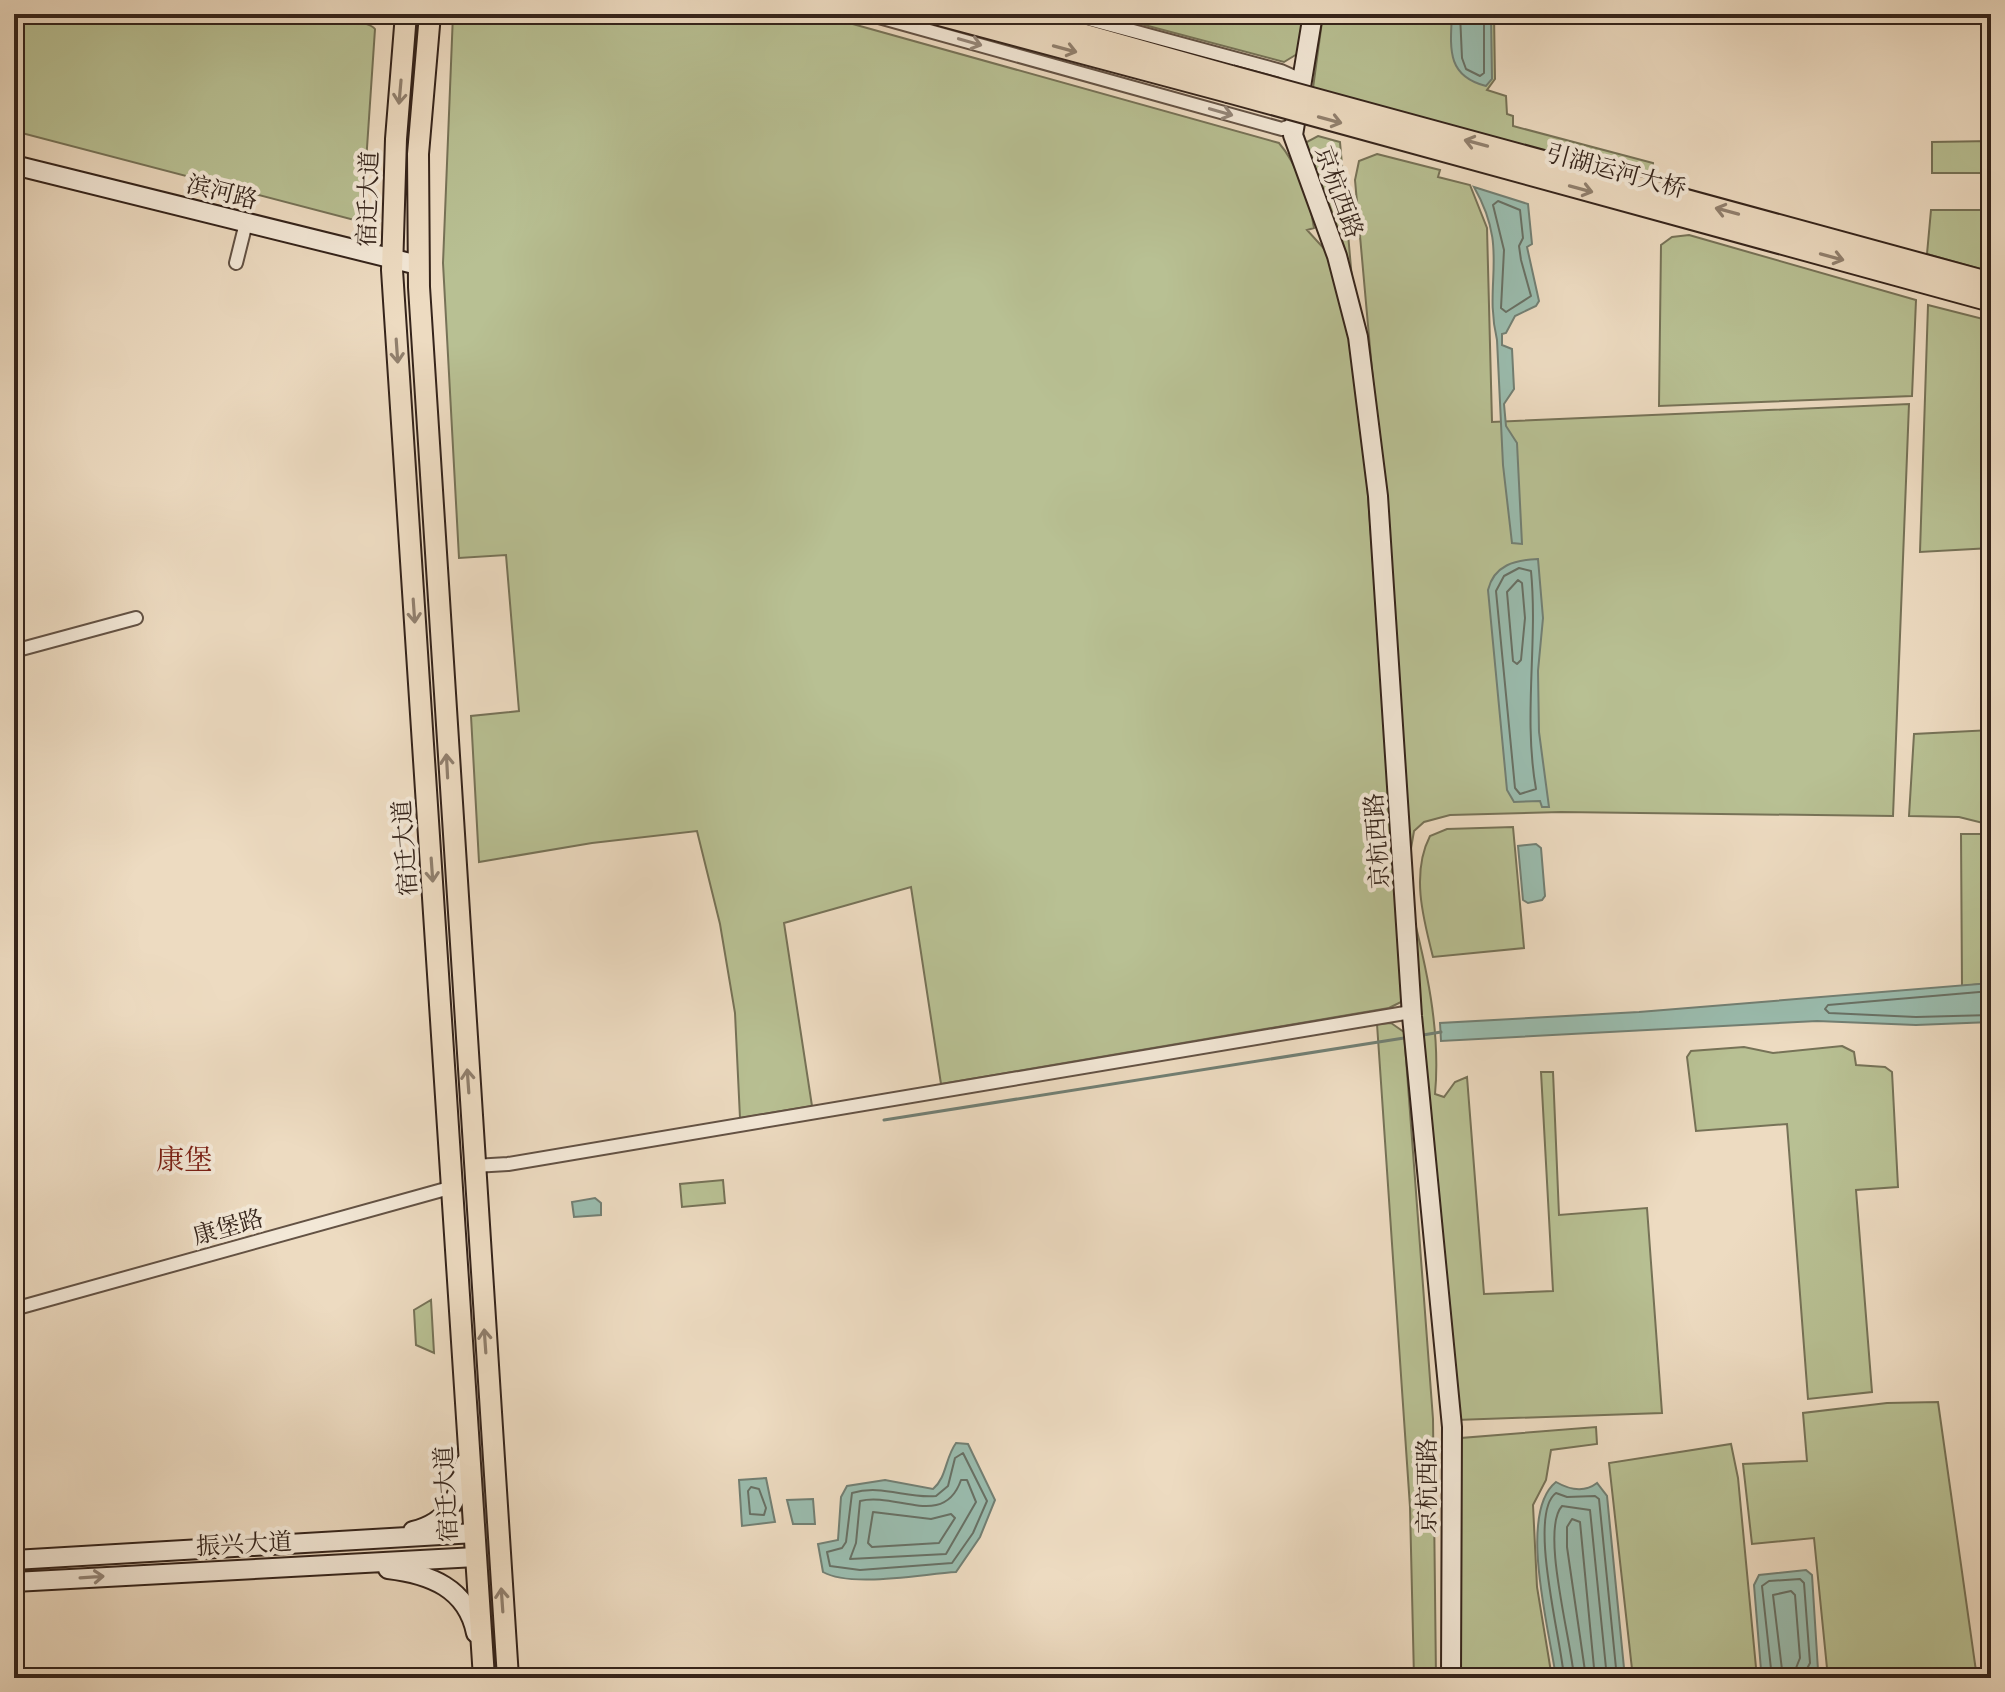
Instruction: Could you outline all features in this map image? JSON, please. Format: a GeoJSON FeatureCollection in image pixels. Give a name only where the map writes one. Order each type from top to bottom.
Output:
{"type":"FeatureCollection","features":[{"type":"Feature","properties":{"kind":"main road","name":"宿迁大道"},"geometry":{"type":"LineString","coordinates":[[406,14],[396,139],[392,260],[484,1676]]}},
{"type":"Feature","properties":{"kind":"main road","name":"宿迁大道"},"geometry":{"type":"LineString","coordinates":[[430,14],[418,154],[418,265],[508,1678]]}},
{"type":"Feature","properties":{"kind":"main road"},"geometry":{"type":"LineString","coordinates":[[936,14],[1230,84]]}},
{"type":"Feature","properties":{"kind":"main road"},"geometry":{"type":"LineString","coordinates":[[1010,14],[1230,84]]}},
{"type":"Feature","properties":{"kind":"main road","name":"京杭西路"},"geometry":{"type":"LineString","coordinates":[[1313,14],[1293,125],[1302,166],[1346,285],[1366,380],[1379,509],[1411,1012],[1452,1427],[1451,1678]]}},
{"type":"Feature","properties":{"kind":"main road","name":"引湖运河大桥"},"geometry":{"type":"LineString","coordinates":[[1230,84],[1991,283]]}},
{"type":"Feature","properties":{"kind":"main road","name":"引湖运河大桥"},"geometry":{"type":"LineString","coordinates":[[1230,84],[1991,301]]}},
{"type":"Feature","properties":{"kind":"main road","name":"滨河路"},"geometry":{"type":"LineString","coordinates":[[14,165],[418,265]]}},
{"type":"Feature","properties":{"kind":"main road"},"geometry":{"type":"LineString","coordinates":[[342,1541],[414,1531],[446,1515],[460,1491],[467,1412]]}},
{"type":"Feature","properties":{"kind":"main road","name":"振兴大道"},"geometry":{"type":"LineString","coordinates":[[14,1558],[475,1533]]}},
{"type":"Feature","properties":{"kind":"main road","name":"振兴大道"},"geometry":{"type":"LineString","coordinates":[[14,1582],[338,1562],[476,1557]]}},
{"type":"Feature","properties":{"kind":"main road"},"geometry":{"type":"LineString","coordinates":[[338,1562],[422,1574],[442,1582],[472,1614],[484,1676]]}},
{"type":"Feature","properties":{"kind":"main road"},"geometry":{"type":"LineString","coordinates":[[14,1592],[43,1580]]}},
{"type":"Feature","properties":{"kind":"street"},"geometry":{"type":"LineString","coordinates":[[868,14],[1282,129],[1293,125]]}},
{"type":"Feature","properties":{"kind":"street"},"geometry":{"type":"LineString","coordinates":[[1070,14],[1281,71],[1301,80]]}},
{"type":"Feature","properties":{"kind":"street"},"geometry":{"type":"LineString","coordinates":[[236,263],[246,223]]}},
{"type":"Feature","properties":{"kind":"street"},"geometry":{"type":"LineString","coordinates":[[14,651],[136,618]]}},
{"type":"Feature","properties":{"kind":"street"},"geometry":{"type":"LineString","coordinates":[[474,1166],[508,1164],[1411,1012]]}},
{"type":"Feature","properties":{"kind":"street","name":"康堡路"},"geometry":{"type":"LineString","coordinates":[[14,1309],[453,1187]]}},
{"type":"Feature","properties":{"kind":"shaded area"},"geometry":{"type":"Polygon","coordinates":[[[14,14],[266,14],[356,21],[375,29],[362,222],[14,131],[14,14]]]}},
{"type":"Feature","properties":{"kind":"shaded area"},"geometry":{"type":"Polygon","coordinates":[[[453,14],[817,14],[1279,143],[1292,161],[1306,195],[1314,228],[1307,230],[1328,253],[1360,385],[1404,991],[1401,1002],[1389,1008],[941,1084],[911,887],[784,923],[812,1106],[740,1118],[735,1013],[720,924],[697,831],[592,843],[479,862],[471,716],[519,711],[506,555],[459,558],[443,263],[453,14]]]}},
{"type":"Feature","properties":{"kind":"shaded area"},"geometry":{"type":"Polygon","coordinates":[[[1103,14],[1309,14],[1302,51],[1284,62],[1103,14]]]}},
{"type":"Feature","properties":{"kind":"shaded area"},"geometry":{"type":"Polygon","coordinates":[[[1323,14],[1494,14],[1495,79],[1487,90],[1506,96],[1507,114],[1513,116],[1513,126],[1653,163],[1653,182],[1313,88],[1323,14]]]}},
{"type":"Feature","properties":{"kind":"shaded area"},"geometry":{"type":"Polygon","coordinates":[[[1318,136],[1340,142],[1353,291],[1303,144],[1318,136]]]}},
{"type":"Feature","properties":{"kind":"shaded area"},"geometry":{"type":"Polygon","coordinates":[[[1991,141],[1991,173],[1932,173],[1932,142],[1991,141]]]}},
{"type":"Feature","properties":{"kind":"shaded area"},"geometry":{"type":"Polygon","coordinates":[[[1377,154],[1440,170],[1438,177],[1470,185],[1487,228],[1492,422],[1909,404],[1893,816],[1561,812],[1450,815],[1424,822],[1414,831],[1408,866],[1378,437],[1355,180],[1359,161],[1377,154]]]}},
{"type":"Feature","properties":{"kind":"shaded area"},"geometry":{"type":"Polygon","coordinates":[[[1931,210],[1991,210],[1991,272],[1927,254],[1931,210]]]}},
{"type":"Feature","properties":{"kind":"shaded area"},"geometry":{"type":"Polygon","coordinates":[[[1689,235],[1916,300],[1912,396],[1659,406],[1661,245],[1672,237],[1689,235]]]}},
{"type":"Feature","properties":{"kind":"shaded area"},"geometry":{"type":"Polygon","coordinates":[[[1928,305],[1991,321],[1991,548],[1920,552],[1928,305]]]}},
{"type":"Feature","properties":{"kind":"shaded area"},"geometry":{"type":"Polygon","coordinates":[[[1991,730],[1991,825],[1959,817],[1909,816],[1914,734],[1991,730]]]}},
{"type":"Feature","properties":{"kind":"shaded area"},"geometry":{"type":"Polygon","coordinates":[[[1513,827],[1524,948],[1433,957],[1420,880],[1424,850],[1430,836],[1447,829],[1513,827]]]}},
{"type":"Feature","properties":{"kind":"shaded area"},"geometry":{"type":"Polygon","coordinates":[[[1961,834],[1991,834],[1991,983],[1962,986],[1961,834]]]}},
{"type":"Feature","properties":{"kind":"shaded area"},"geometry":{"type":"Polygon","coordinates":[[[1410,903],[1427,974],[1434,1022],[1435,1094],[1444,1097],[1455,1082],[1467,1077],[1484,1294],[1553,1291],[1541,1072],[1553,1072],[1559,1215],[1647,1208],[1662,1413],[1456,1420],[1410,903]]]}},
{"type":"Feature","properties":{"kind":"shaded area"},"geometry":{"type":"Polygon","coordinates":[[[1391,1023],[1404,1032],[1433,1419],[1436,1678],[1414,1678],[1410,1507],[1377,1024],[1391,1023]]]}},
{"type":"Feature","properties":{"kind":"shaded area"},"geometry":{"type":"Polygon","coordinates":[[[1842,1046],[1854,1052],[1856,1065],[1885,1067],[1892,1072],[1898,1187],[1856,1190],[1872,1392],[1808,1399],[1787,1124],[1696,1131],[1687,1057],[1691,1051],[1744,1047],[1773,1053],[1842,1046]]]}},
{"type":"Feature","properties":{"kind":"shaded area"},"geometry":{"type":"Polygon","coordinates":[[[723,1180],[725,1203],[682,1207],[680,1184],[723,1180]]]}},
{"type":"Feature","properties":{"kind":"shaded area"},"geometry":{"type":"Polygon","coordinates":[[[431,1300],[434,1353],[416,1345],[414,1310],[431,1300]]]}},
{"type":"Feature","properties":{"kind":"shaded area"},"geometry":{"type":"Polygon","coordinates":[[[1938,1402],[1977,1678],[1828,1678],[1814,1538],[1752,1544],[1743,1464],[1807,1461],[1803,1413],[1887,1403],[1938,1402]]]}},
{"type":"Feature","properties":{"kind":"shaded area"},"geometry":{"type":"Polygon","coordinates":[[[1596,1427],[1597,1444],[1551,1450],[1546,1480],[1533,1505],[1537,1587],[1552,1678],[1456,1678],[1461,1438],[1596,1427]]]}},
{"type":"Feature","properties":{"kind":"shaded area"},"geometry":{"type":"Polygon","coordinates":[[[1731,1444],[1738,1478],[1757,1678],[1633,1678],[1609,1463],[1731,1444]]]}},
{"type":"Feature","properties":{"kind":"water"},"geometry":{"type":"Polygon","coordinates":[[[1452,14],[1491,14],[1492,79],[1486,86],[1464,76],[1454,60],[1452,14]]]}},
{"type":"Feature","properties":{"kind":"water"},"geometry":{"type":"Polygon","coordinates":[[[1474,187],[1528,204],[1532,244],[1527,247],[1539,301],[1536,306],[1515,316],[1506,333],[1502,334],[1502,345],[1512,349],[1514,389],[1504,404],[1506,426],[1517,443],[1522,544],[1512,543],[1503,465],[1497,340],[1493,319],[1491,229],[1474,187]]]}},
{"type":"Feature","properties":{"kind":"water"},"geometry":{"type":"Polygon","coordinates":[[[1538,559],[1543,618],[1538,671],[1539,732],[1549,807],[1542,807],[1540,801],[1514,802],[1507,790],[1488,590],[1500,569],[1538,559]]]}},
{"type":"Feature","properties":{"kind":"water"},"geometry":{"type":"Polygon","coordinates":[[[1536,844],[1541,848],[1545,896],[1542,900],[1528,903],[1523,900],[1518,846],[1536,844]]]}},
{"type":"Feature","properties":{"kind":"water"},"geometry":{"type":"Polygon","coordinates":[[[1991,983],[1991,1022],[1916,1025],[1817,1021],[1441,1041],[1440,1023],[1639,1012],[1991,983]]]}},
{"type":"Feature","properties":{"kind":"water"},"geometry":{"type":"Polygon","coordinates":[[[595,1198],[601,1203],[601,1215],[574,1217],[572,1202],[595,1198]]]}},
{"type":"Feature","properties":{"kind":"water"},"geometry":{"type":"Polygon","coordinates":[[[956,1443],[968,1444],[995,1500],[980,1537],[956,1572],[868,1580],[835,1577],[823,1572],[818,1544],[838,1540],[841,1497],[847,1486],[885,1480],[933,1489],[941,1479],[956,1443]]]}},
{"type":"Feature","properties":{"kind":"water"},"geometry":{"type":"Polygon","coordinates":[[[766,1478],[775,1522],[742,1526],[739,1480],[766,1478]]]}},
{"type":"Feature","properties":{"kind":"water"},"geometry":{"type":"Polygon","coordinates":[[[1556,1482],[1577,1489],[1597,1483],[1607,1496],[1625,1678],[1556,1678],[1537,1546],[1545,1497],[1556,1482]]]}},
{"type":"Feature","properties":{"kind":"water"},"geometry":{"type":"Polygon","coordinates":[[[813,1499],[815,1524],[793,1524],[787,1500],[813,1499]]]}},
{"type":"Feature","properties":{"kind":"water"},"geometry":{"type":"Polygon","coordinates":[[[1806,1570],[1812,1575],[1818,1670],[1814,1674],[1766,1677],[1761,1670],[1754,1585],[1759,1575],[1806,1570]]]}},
{"type":"Feature","properties":{"kind":"waterway"},"geometry":{"type":"LineString","coordinates":[[1423,1035],[1441,1032]]}},
{"type":"Feature","properties":{"kind":"waterway"},"geometry":{"type":"LineString","coordinates":[[884,1120],[1404,1038]]}},
{"type":"Feature","properties":{"kind":"district","name":"康堡"},"geometry":{"type":"Point","coordinates":[184,1159]}}]}
